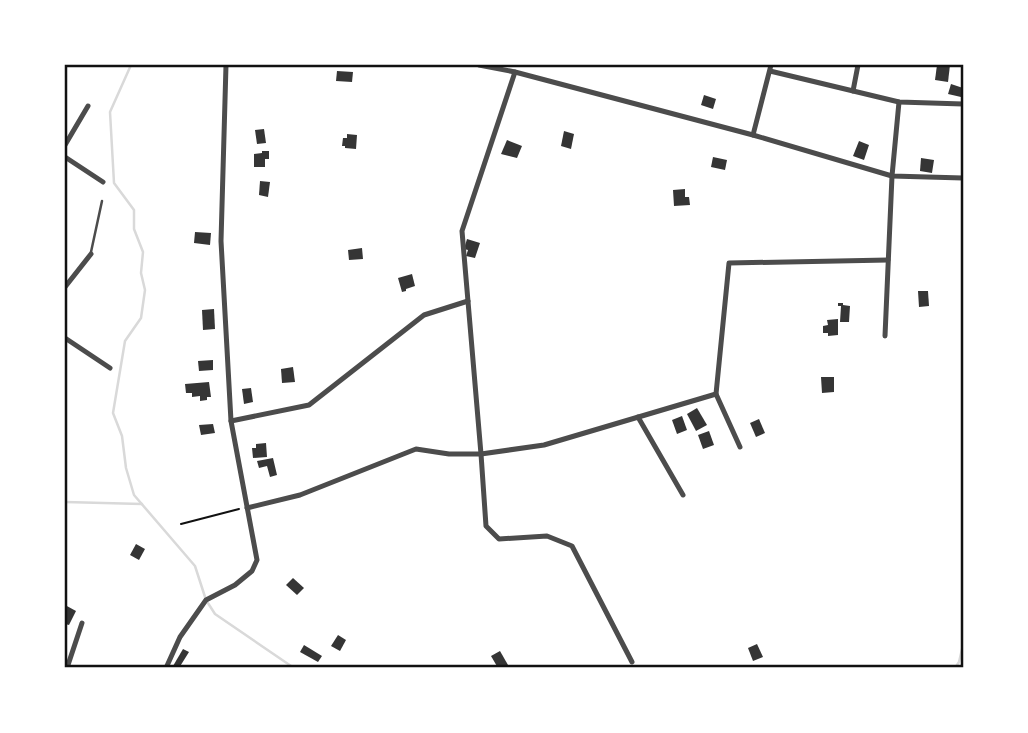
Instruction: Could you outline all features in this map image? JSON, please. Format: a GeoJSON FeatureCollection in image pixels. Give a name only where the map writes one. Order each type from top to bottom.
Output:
{"type":"FeatureCollection","features":[{"type":"Feature","properties":{"kind":"street"},"geometry":{"type":"LineString","coordinates":[[166,668],[180,637],[206,600],[235,585],[252,571],[257,560],[231,421],[221,242],[226,65]]}},
{"type":"Feature","properties":{"kind":"street"},"geometry":{"type":"LineString","coordinates":[[479,65],[753,135],[892,176],[963,178]]}},
{"type":"Feature","properties":{"kind":"street"},"geometry":{"type":"LineString","coordinates":[[853,91],[858,65]]}},
{"type":"Feature","properties":{"kind":"street"},"geometry":{"type":"LineString","coordinates":[[753,135],[770,68],[898,102],[963,104]]}},
{"type":"Feature","properties":{"kind":"street"},"geometry":{"type":"LineString","coordinates":[[514,72],[462,232],[486,526],[499,539],[547,536],[572,546],[632,662]]}},
{"type":"Feature","properties":{"kind":"street"},"geometry":{"type":"LineString","coordinates":[[884,336],[898,102]]}},
{"type":"Feature","properties":{"kind":"street"},"geometry":{"type":"LineString","coordinates":[[65,145],[89,106]]}},
{"type":"Feature","properties":{"kind":"street"},"geometry":{"type":"LineString","coordinates":[[65,157],[103,182]]}},
{"type":"Feature","properties":{"kind":"street"},"geometry":{"type":"LineString","coordinates":[[65,287],[91,254]]}},
{"type":"Feature","properties":{"kind":"street"},"geometry":{"type":"LineString","coordinates":[[740,447],[716,394],[729,263],[888,260]]}},
{"type":"Feature","properties":{"kind":"street"},"geometry":{"type":"LineString","coordinates":[[231,421],[309,405],[424,315],[468,301]]}},
{"type":"Feature","properties":{"kind":"street"},"geometry":{"type":"LineString","coordinates":[[65,338],[110,368]]}},
{"type":"Feature","properties":{"kind":"street"},"geometry":{"type":"LineString","coordinates":[[247,508],[300,495],[416,449],[449,454],[481,454],[544,445],[716,394]]}},
{"type":"Feature","properties":{"kind":"street"},"geometry":{"type":"LineString","coordinates":[[638,417],[683,495]]}},
{"type":"Feature","properties":{"kind":"street"},"geometry":{"type":"LineString","coordinates":[[67,668],[82,623]]}},
{"type":"Feature","properties":{"kind":"lane"},"geometry":{"type":"LineString","coordinates":[[91,254],[102,201]]}},
{"type":"Feature","properties":{"kind":"path"},"geometry":{"type":"LineString","coordinates":[[181,523],[247,508]]}},
{"type":"Feature","properties":{"kind":"building"},"geometry":{"type":"Polygon","coordinates":[[[937,65],[950,65],[948,82],[935,80],[937,65]]]}},
{"type":"Feature","properties":{"kind":"building"},"geometry":{"type":"Polygon","coordinates":[[[337,71],[353,72],[352,82],[336,81],[337,71]]]}},
{"type":"Feature","properties":{"kind":"building"},"geometry":{"type":"Polygon","coordinates":[[[951,84],[963,88],[961,97],[948,94],[951,84]]]}},
{"type":"Feature","properties":{"kind":"building"},"geometry":{"type":"Polygon","coordinates":[[[704,95],[716,99],[713,109],[701,105],[704,95]]]}},
{"type":"Feature","properties":{"kind":"building"},"geometry":{"type":"Polygon","coordinates":[[[264,129],[266,143],[257,144],[255,130],[264,129]]]}},
{"type":"Feature","properties":{"kind":"building"},"geometry":{"type":"Polygon","coordinates":[[[564,131],[574,134],[571,149],[561,146],[564,131]]]}},
{"type":"Feature","properties":{"kind":"building"},"geometry":{"type":"Polygon","coordinates":[[[347,134],[357,135],[356,149],[342,146],[343,138],[347,138],[347,134]]]}},
{"type":"Feature","properties":{"kind":"building"},"geometry":{"type":"Polygon","coordinates":[[[507,140],[522,146],[517,158],[501,154],[507,140]]]}},
{"type":"Feature","properties":{"kind":"building"},"geometry":{"type":"Polygon","coordinates":[[[859,141],[869,145],[864,160],[853,156],[859,141]]]}},
{"type":"Feature","properties":{"kind":"building"},"geometry":{"type":"Polygon","coordinates":[[[269,151],[265,167],[254,167],[254,154],[269,151]]]}},
{"type":"Feature","properties":{"kind":"building"},"geometry":{"type":"Polygon","coordinates":[[[713,157],[727,160],[725,170],[711,167],[713,157]]]}},
{"type":"Feature","properties":{"kind":"building"},"geometry":{"type":"Polygon","coordinates":[[[921,158],[934,160],[932,173],[920,171],[921,158]]]}},
{"type":"Feature","properties":{"kind":"building"},"geometry":{"type":"Polygon","coordinates":[[[260,181],[270,182],[268,197],[259,195],[260,181]]]}},
{"type":"Feature","properties":{"kind":"building"},"geometry":{"type":"Polygon","coordinates":[[[685,189],[685,197],[689,197],[690,205],[674,206],[673,190],[685,189]]]}},
{"type":"Feature","properties":{"kind":"building"},"geometry":{"type":"Polygon","coordinates":[[[195,232],[211,233],[210,245],[194,243],[195,232]]]}},
{"type":"Feature","properties":{"kind":"building"},"geometry":{"type":"Polygon","coordinates":[[[467,239],[480,243],[475,258],[466,256],[468,250],[464,249],[467,239]]]}},
{"type":"Feature","properties":{"kind":"building"},"geometry":{"type":"Polygon","coordinates":[[[362,248],[363,259],[349,260],[348,250],[362,248]]]}},
{"type":"Feature","properties":{"kind":"building"},"geometry":{"type":"Polygon","coordinates":[[[412,274],[415,286],[402,292],[398,278],[412,274]]]}},
{"type":"Feature","properties":{"kind":"building"},"geometry":{"type":"Polygon","coordinates":[[[918,291],[928,291],[929,306],[919,307],[918,291]]]}},
{"type":"Feature","properties":{"kind":"building"},"geometry":{"type":"Polygon","coordinates":[[[838,303],[850,306],[849,322],[840,322],[841,306],[838,306],[838,303]]]}},
{"type":"Feature","properties":{"kind":"building"},"geometry":{"type":"Polygon","coordinates":[[[214,309],[215,329],[203,330],[202,310],[214,309]]]}},
{"type":"Feature","properties":{"kind":"building"},"geometry":{"type":"Polygon","coordinates":[[[838,319],[838,335],[828,336],[828,333],[823,333],[823,326],[828,325],[827,320],[838,319]]]}},
{"type":"Feature","properties":{"kind":"building"},"geometry":{"type":"Polygon","coordinates":[[[213,360],[213,370],[199,371],[198,361],[213,360]]]}},
{"type":"Feature","properties":{"kind":"building"},"geometry":{"type":"Polygon","coordinates":[[[293,367],[295,382],[282,383],[281,369],[293,367]]]}},
{"type":"Feature","properties":{"kind":"building"},"geometry":{"type":"Polygon","coordinates":[[[821,377],[834,377],[834,392],[822,393],[821,377]]]}},
{"type":"Feature","properties":{"kind":"building"},"geometry":{"type":"Polygon","coordinates":[[[209,382],[211,397],[207,397],[207,400],[200,401],[200,396],[192,397],[192,393],[186,393],[185,384],[209,382]]]}},
{"type":"Feature","properties":{"kind":"building"},"geometry":{"type":"Polygon","coordinates":[[[251,388],[253,402],[244,404],[242,389],[251,388]]]}},
{"type":"Feature","properties":{"kind":"building"},"geometry":{"type":"Polygon","coordinates":[[[697,408],[707,425],[696,431],[687,414],[697,408]]]}},
{"type":"Feature","properties":{"kind":"building"},"geometry":{"type":"Polygon","coordinates":[[[682,416],[687,430],[677,434],[672,420],[682,416]]]}},
{"type":"Feature","properties":{"kind":"building"},"geometry":{"type":"Polygon","coordinates":[[[759,419],[765,433],[756,437],[750,423],[759,419]]]}},
{"type":"Feature","properties":{"kind":"building"},"geometry":{"type":"Polygon","coordinates":[[[213,424],[215,433],[201,435],[199,425],[213,424]]]}},
{"type":"Feature","properties":{"kind":"building"},"geometry":{"type":"Polygon","coordinates":[[[709,431],[714,445],[703,449],[698,435],[709,431]]]}},
{"type":"Feature","properties":{"kind":"building"},"geometry":{"type":"Polygon","coordinates":[[[266,443],[267,457],[253,458],[252,448],[256,448],[256,444],[266,443]]]}},
{"type":"Feature","properties":{"kind":"building"},"geometry":{"type":"Polygon","coordinates":[[[273,458],[277,475],[270,477],[267,466],[259,468],[257,461],[273,458]]]}},
{"type":"Feature","properties":{"kind":"building"},"geometry":{"type":"Polygon","coordinates":[[[136,544],[145,549],[139,560],[130,555],[136,544]]]}},
{"type":"Feature","properties":{"kind":"building"},"geometry":{"type":"Polygon","coordinates":[[[293,578],[304,588],[297,595],[286,585],[293,578]]]}},
{"type":"Feature","properties":{"kind":"building"},"geometry":{"type":"Polygon","coordinates":[[[65,605],[76,611],[69,625],[65,624],[65,605]]]}},
{"type":"Feature","properties":{"kind":"building"},"geometry":{"type":"Polygon","coordinates":[[[338,635],[346,640],[340,651],[331,646],[338,635]]]}},
{"type":"Feature","properties":{"kind":"building"},"geometry":{"type":"Polygon","coordinates":[[[757,644],[763,657],[753,661],[748,648],[757,644]]]}},
{"type":"Feature","properties":{"kind":"building"},"geometry":{"type":"Polygon","coordinates":[[[304,645],[322,656],[318,662],[300,652],[304,645]]]}},
{"type":"Feature","properties":{"kind":"building"},"geometry":{"type":"Polygon","coordinates":[[[183,649],[189,652],[179,668],[173,666],[183,649]]]}},
{"type":"Feature","properties":{"kind":"building"},"geometry":{"type":"Polygon","coordinates":[[[500,651],[508,665],[498,668],[491,656],[500,651]]]}},
{"type":"Feature","properties":{"kind":"waterway"},"geometry":{"type":"LineString","coordinates":[[131,65],[110,112],[114,183],[134,210],[134,229],[143,252],[141,273],[145,290],[141,318],[125,341],[113,413],[122,436],[126,468],[134,495],[195,566],[206,600],[215,614],[294,668]]}},
{"type":"Feature","properties":{"kind":"waterway"},"geometry":{"type":"LineString","coordinates":[[65,502],[142,504]]}},
{"type":"Feature","properties":{"kind":"waterway"},"geometry":{"type":"LineString","coordinates":[[955,668],[963,645]]}}]}
